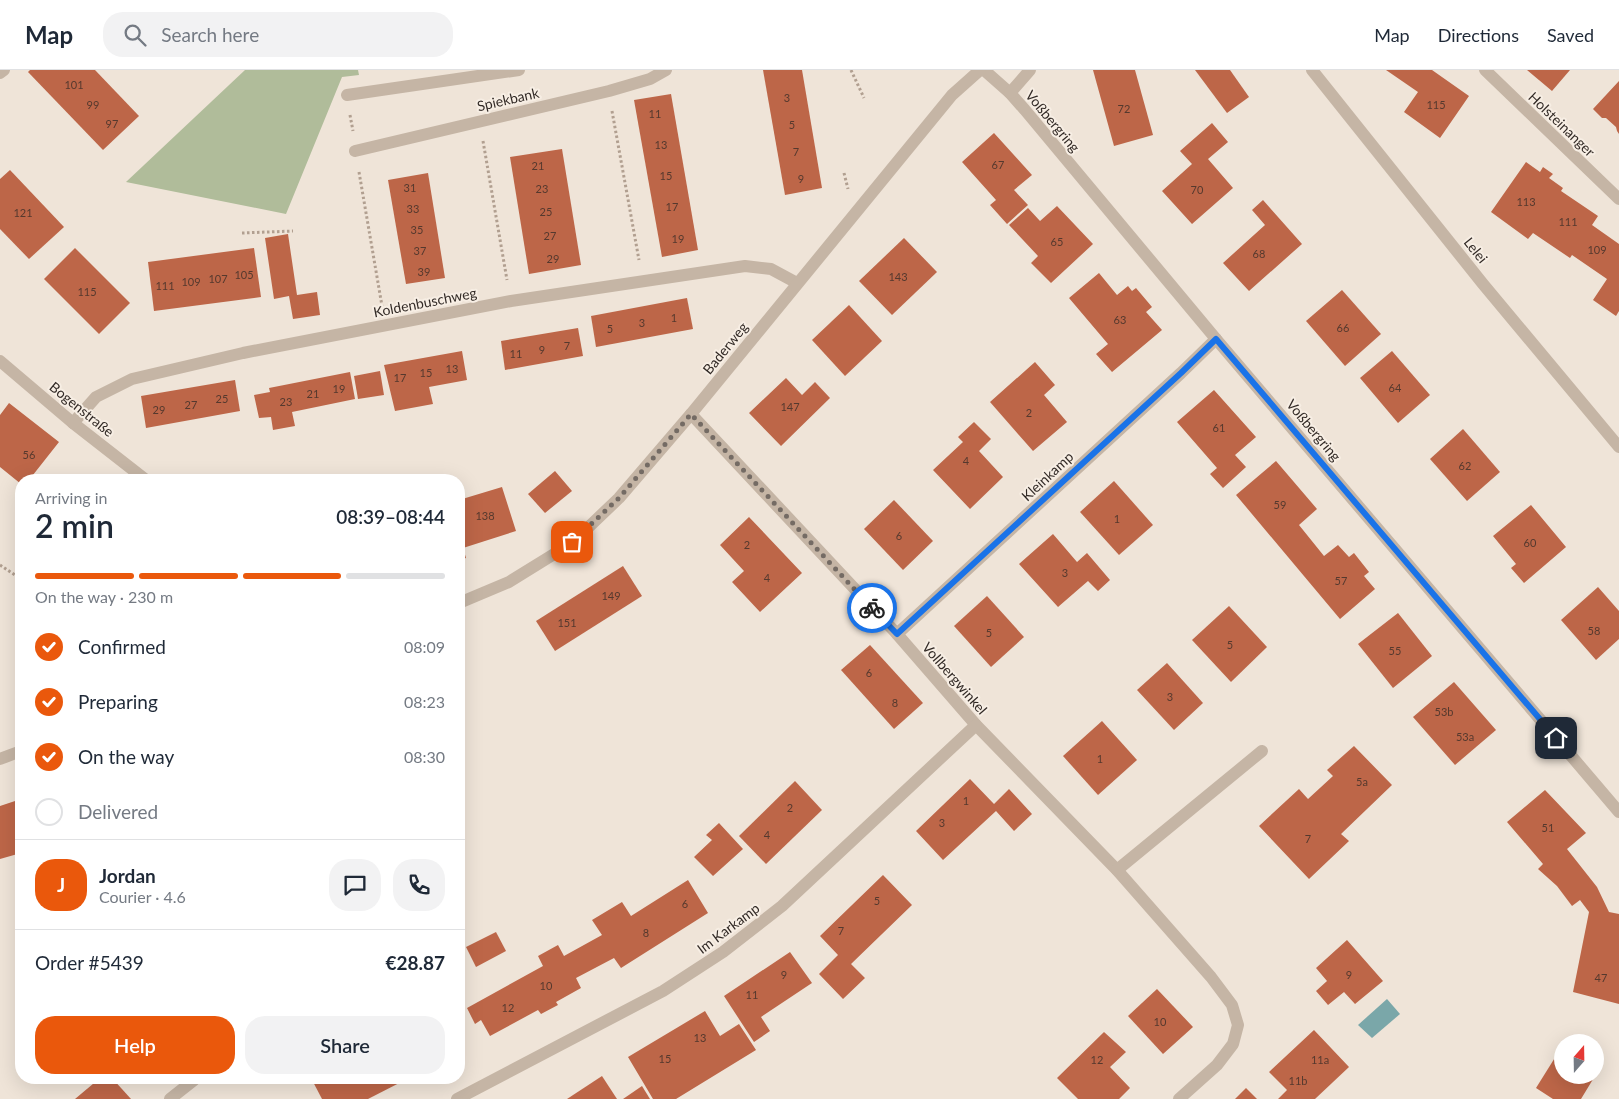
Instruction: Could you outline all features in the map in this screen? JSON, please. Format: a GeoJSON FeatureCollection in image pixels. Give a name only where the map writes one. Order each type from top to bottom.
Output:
{"type":"FeatureCollection","features":[{"type":"Feature","properties":{"kind":"street"},"geometry":{"type":"LineString","coordinates":[[0,73],[4,70]]}},
{"type":"Feature","properties":{"kind":"street","name":"Spiekbank"},"geometry":{"type":"LineString","coordinates":[[347,95],[519,70]]}},
{"type":"Feature","properties":{"kind":"street","name":"Spiekbank"},"geometry":{"type":"LineString","coordinates":[[355,150],[609,91],[650,79],[666,70]]}},
{"type":"Feature","properties":{"kind":"street","name":"Baderweg"},"geometry":{"type":"LineString","coordinates":[[465,600],[509,582],[572,542],[619,498],[691,414],[952,95],[980,70]]}},
{"type":"Feature","properties":{"kind":"street","name":"Voßbergring"},"geometry":{"type":"LineString","coordinates":[[984,70],[1010,94],[1619,812]]}},
{"type":"Feature","properties":{"kind":"street"},"geometry":{"type":"LineString","coordinates":[[1010,94],[1030,70]]}},
{"type":"Feature","properties":{"kind":"street","name":"Lelei"},"geometry":{"type":"LineString","coordinates":[[1312,70],[1483,284],[1617,439]]}},
{"type":"Feature","properties":{"kind":"street","name":"Holsteinanger"},"geometry":{"type":"LineString","coordinates":[[1485,70],[1619,199]]}},
{"type":"Feature","properties":{"kind":"street","name":"Koldenbuschweg"},"geometry":{"type":"LineString","coordinates":[[73,423],[96,397],[132,379],[243,353],[385,324],[511,301],[745,266],[771,269],[798,283]]}},
{"type":"Feature","properties":{"kind":"street","name":"Kleinkamp"},"geometry":{"type":"LineString","coordinates":[[897,634],[1216,339]]}},
{"type":"Feature","properties":{"kind":"street","name":"Bogenstraße"},"geometry":{"type":"LineString","coordinates":[[0,362],[138,474]]}},
{"type":"Feature","properties":{"kind":"street","name":"Vollbergwinkel"},"geometry":{"type":"LineString","coordinates":[[691,414],[897,634],[976,725],[1117,870],[1211,977],[1232,1005],[1238,1025],[1233,1044],[1217,1065],[1179,1099]]}},
{"type":"Feature","properties":{"kind":"street","name":"Im Karkamp"},"geometry":{"type":"LineString","coordinates":[[457,1099],[662,990],[723,952],[782,906],[976,725]]}},
{"type":"Feature","properties":{"kind":"street"},"geometry":{"type":"LineString","coordinates":[[1117,870],[1262,751]]}},
{"type":"Feature","properties":{"kind":"street"},"geometry":{"type":"LineString","coordinates":[[0,758],[15,753]]}},
{"type":"Feature","properties":{"kind":"street"},"geometry":{"type":"LineString","coordinates":[[170,1099],[189,1084]]}},
{"type":"Feature","properties":{"kind":"path"},"geometry":{"type":"LineString","coordinates":[[851,70],[864,98]]}},
{"type":"Feature","properties":{"kind":"path"},"geometry":{"type":"LineString","coordinates":[[347,95],[355,150]]}},
{"type":"Feature","properties":{"kind":"path"},"geometry":{"type":"LineString","coordinates":[[612,115],[638,255]]}},
{"type":"Feature","properties":{"kind":"path"},"geometry":{"type":"LineString","coordinates":[[480,121],[504,269]]}},
{"type":"Feature","properties":{"kind":"path"},"geometry":{"type":"LineString","coordinates":[[360,176],[382,304]]}},
{"type":"Feature","properties":{"kind":"path"},"geometry":{"type":"LineString","coordinates":[[242,233],[293,231]]}},
{"type":"Feature","properties":{"kind":"path"},"geometry":{"type":"LineString","coordinates":[[0,565],[15,575]]}},
{"type":"Feature","properties":{"kind":"green space"},"geometry":{"type":"Polygon","coordinates":[[[245,70],[358,70],[359,75],[342,77],[286,214],[126,182],[245,70]]]}},
{"type":"Feature","properties":{"kind":"water"},"geometry":{"type":"Polygon","coordinates":[[[1387,999],[1400,1014],[1372,1038],[1358,1025],[1387,999]]]}},
{"type":"Feature","properties":{"kind":"building"},"geometry":{"type":"Polygon","coordinates":[[[30,70],[95,70],[139,116],[103,150],[28,72],[30,70]]]}},
{"type":"Feature","properties":{"kind":"building"},"geometry":{"type":"Polygon","coordinates":[[[763,70],[802,70],[822,188],[785,195],[763,70]]]}},
{"type":"Feature","properties":{"kind":"building"},"geometry":{"type":"Polygon","coordinates":[[[1093,70],[1135,70],[1153,135],[1114,146],[1093,70]]]}},
{"type":"Feature","properties":{"kind":"building"},"geometry":{"type":"Polygon","coordinates":[[[1195,70],[1230,70],[1249,97],[1227,113],[1195,70]]]}},
{"type":"Feature","properties":{"kind":"building"},"geometry":{"type":"Polygon","coordinates":[[[1386,70],[1432,70],[1469,96],[1440,138],[1404,112],[1418,92],[1386,70]]]}},
{"type":"Feature","properties":{"kind":"building"},"geometry":{"type":"Polygon","coordinates":[[[1527,70],[1570,70],[1552,91],[1527,70]]]}},
{"type":"Feature","properties":{"kind":"building"},"geometry":{"type":"Polygon","coordinates":[[[1619,81],[1619,134],[1616,127],[1606,118],[1602,118],[1593,109],[1619,81]]]}},
{"type":"Feature","properties":{"kind":"building"},"geometry":{"type":"Polygon","coordinates":[[[671,94],[698,250],[662,257],[634,100],[671,94]]]}},
{"type":"Feature","properties":{"kind":"building"},"geometry":{"type":"Polygon","coordinates":[[[1212,123],[1228,142],[1208,159],[1233,188],[1192,224],[1162,191],[1192,164],[1180,151],[1212,123]]]}},
{"type":"Feature","properties":{"kind":"building"},"geometry":{"type":"Polygon","coordinates":[[[994,133],[1032,175],[1014,190],[1028,205],[1007,224],[990,205],[996,200],[962,162],[994,133]]]}},
{"type":"Feature","properties":{"kind":"building"},"geometry":{"type":"Polygon","coordinates":[[[562,149],[581,265],[529,274],[510,157],[562,149]]]}},
{"type":"Feature","properties":{"kind":"building"},"geometry":{"type":"Polygon","coordinates":[[[1526,162],[1540,172],[1543,167],[1553,174],[1549,178],[1563,188],[1561,191],[1598,216],[1592,225],[1619,244],[1619,311],[1616,316],[1593,300],[1607,279],[1572,255],[1570,258],[1533,233],[1528,239],[1491,212],[1526,162]]]}},
{"type":"Feature","properties":{"kind":"building"},"geometry":{"type":"Polygon","coordinates":[[[10,170],[64,227],[29,259],[0,229],[0,179],[10,170]]]}},
{"type":"Feature","properties":{"kind":"building"},"geometry":{"type":"Polygon","coordinates":[[[428,173],[445,278],[406,284],[388,180],[428,173]]]}},
{"type":"Feature","properties":{"kind":"building"},"geometry":{"type":"Polygon","coordinates":[[[1263,200],[1302,244],[1249,291],[1223,263],[1265,225],[1252,210],[1263,200]]]}},
{"type":"Feature","properties":{"kind":"building"},"geometry":{"type":"Polygon","coordinates":[[[1057,206],[1093,244],[1051,283],[1031,263],[1038,256],[1009,225],[1028,208],[1040,221],[1057,206]]]}},
{"type":"Feature","properties":{"kind":"building"},"geometry":{"type":"Polygon","coordinates":[[[288,234],[297,295],[317,292],[320,315],[293,319],[289,296],[274,299],[265,238],[288,234]]]}},
{"type":"Feature","properties":{"kind":"building"},"geometry":{"type":"Polygon","coordinates":[[[904,238],[937,272],[892,315],[859,281],[904,238]]]}},
{"type":"Feature","properties":{"kind":"building"},"geometry":{"type":"Polygon","coordinates":[[[75,248],[130,303],[99,334],[44,279],[75,248]]]}},
{"type":"Feature","properties":{"kind":"building"},"geometry":{"type":"Polygon","coordinates":[[[254,248],[261,297],[154,311],[148,262],[254,248]]]}},
{"type":"Feature","properties":{"kind":"building"},"geometry":{"type":"Polygon","coordinates":[[[1099,273],[1117,295],[1128,286],[1132,291],[1136,288],[1152,307],[1146,312],[1162,330],[1112,372],[1096,354],[1108,344],[1069,298],[1099,273]]]}},
{"type":"Feature","properties":{"kind":"building"},"geometry":{"type":"Polygon","coordinates":[[[1342,290],[1381,334],[1345,366],[1306,321],[1342,290]]]}},
{"type":"Feature","properties":{"kind":"building"},"geometry":{"type":"Polygon","coordinates":[[[687,298],[693,329],[596,347],[591,316],[687,298]]]}},
{"type":"Feature","properties":{"kind":"building"},"geometry":{"type":"Polygon","coordinates":[[[849,305],[882,341],[845,376],[812,340],[849,305]]]}},
{"type":"Feature","properties":{"kind":"building"},"geometry":{"type":"Polygon","coordinates":[[[578,328],[583,356],[505,370],[501,341],[578,328]]]}},
{"type":"Feature","properties":{"kind":"building"},"geometry":{"type":"Polygon","coordinates":[[[462,351],[467,380],[429,387],[433,404],[395,411],[384,365],[462,351]]]}},
{"type":"Feature","properties":{"kind":"building"},"geometry":{"type":"Polygon","coordinates":[[[1392,351],[1430,395],[1398,423],[1360,378],[1392,351]]]}},
{"type":"Feature","properties":{"kind":"building"},"geometry":{"type":"Polygon","coordinates":[[[1035,362],[1055,385],[1044,395],[1067,422],[1033,451],[990,402],[1035,362]]]}},
{"type":"Feature","properties":{"kind":"building"},"geometry":{"type":"Polygon","coordinates":[[[380,371],[384,395],[358,399],[354,376],[380,371]]]}},
{"type":"Feature","properties":{"kind":"building"},"geometry":{"type":"Polygon","coordinates":[[[350,372],[355,399],[292,412],[295,426],[273,430],[271,417],[259,418],[254,395],[270,392],[269,388],[350,372]]]}},
{"type":"Feature","properties":{"kind":"building"},"geometry":{"type":"Polygon","coordinates":[[[786,378],[802,395],[815,382],[830,398],[781,446],[749,413],[786,378]]]}},
{"type":"Feature","properties":{"kind":"building"},"geometry":{"type":"Polygon","coordinates":[[[235,380],[240,411],[146,428],[141,396],[235,380]]]}},
{"type":"Feature","properties":{"kind":"building"},"geometry":{"type":"Polygon","coordinates":[[[1214,390],[1256,437],[1235,455],[1246,467],[1223,488],[1210,474],[1217,468],[1177,422],[1214,390]]]}},
{"type":"Feature","properties":{"kind":"building"},"geometry":{"type":"Polygon","coordinates":[[[9,403],[59,442],[34,474],[15,474],[15,479],[0,467],[0,415],[9,403]]]}},
{"type":"Feature","properties":{"kind":"building"},"geometry":{"type":"Polygon","coordinates":[[[974,422],[991,439],[979,451],[1003,477],[970,509],[933,470],[963,442],[958,437],[974,422]]]}},
{"type":"Feature","properties":{"kind":"building"},"geometry":{"type":"Polygon","coordinates":[[[1463,429],[1500,472],[1467,501],[1430,459],[1463,429]]]}},
{"type":"Feature","properties":{"kind":"building"},"geometry":{"type":"Polygon","coordinates":[[[1276,461],[1317,509],[1299,525],[1324,556],[1338,545],[1349,557],[1354,553],[1369,572],[1364,576],[1375,589],[1340,619],[1236,495],[1276,461]]]}},
{"type":"Feature","properties":{"kind":"building"},"geometry":{"type":"Polygon","coordinates":[[[555,471],[572,491],[545,513],[528,494],[555,471]]]}},
{"type":"Feature","properties":{"kind":"building"},"geometry":{"type":"Polygon","coordinates":[[[1114,481],[1153,525],[1119,555],[1080,512],[1114,481]]]}},
{"type":"Feature","properties":{"kind":"building"},"geometry":{"type":"Polygon","coordinates":[[[502,487],[516,531],[465,547],[465,498],[502,487]]]}},
{"type":"Feature","properties":{"kind":"building"},"geometry":{"type":"Polygon","coordinates":[[[894,500],[933,541],[903,570],[864,529],[894,500]]]}},
{"type":"Feature","properties":{"kind":"building"},"geometry":{"type":"Polygon","coordinates":[[[1531,505],[1566,547],[1524,583],[1511,568],[1516,564],[1493,536],[1531,505]]]}},
{"type":"Feature","properties":{"kind":"building"},"geometry":{"type":"Polygon","coordinates":[[[749,517],[802,573],[760,612],[732,582],[744,571],[720,545],[749,517]]]}},
{"type":"Feature","properties":{"kind":"building"},"geometry":{"type":"Polygon","coordinates":[[[1053,534],[1077,562],[1087,553],[1110,580],[1098,591],[1088,581],[1058,607],[1019,564],[1053,534]]]}},
{"type":"Feature","properties":{"kind":"building"},"geometry":{"type":"Polygon","coordinates":[[[623,566],[642,596],[555,651],[536,621],[623,566]]]}},
{"type":"Feature","properties":{"kind":"building"},"geometry":{"type":"Polygon","coordinates":[[[1598,587],[1619,611],[1619,639],[1596,660],[1561,620],[1598,587]]]}},
{"type":"Feature","properties":{"kind":"building"},"geometry":{"type":"Polygon","coordinates":[[[987,596],[1024,637],[991,667],[954,626],[987,596]]]}},
{"type":"Feature","properties":{"kind":"building"},"geometry":{"type":"Polygon","coordinates":[[[1229,606],[1267,647],[1231,682],[1192,640],[1229,606]]]}},
{"type":"Feature","properties":{"kind":"building"},"geometry":{"type":"Polygon","coordinates":[[[1398,613],[1432,656],[1393,688],[1358,644],[1398,613]]]}},
{"type":"Feature","properties":{"kind":"building"},"geometry":{"type":"Polygon","coordinates":[[[870,645],[923,703],[894,729],[841,670],[870,645]]]}},
{"type":"Feature","properties":{"kind":"building"},"geometry":{"type":"Polygon","coordinates":[[[1167,663],[1203,703],[1174,730],[1137,690],[1167,663]]]}},
{"type":"Feature","properties":{"kind":"building"},"geometry":{"type":"Polygon","coordinates":[[[1454,682],[1496,730],[1455,765],[1413,717],[1454,682]]]}},
{"type":"Feature","properties":{"kind":"building"},"geometry":{"type":"Polygon","coordinates":[[[1102,721],[1137,760],[1098,795],[1063,756],[1102,721]]]}},
{"type":"Feature","properties":{"kind":"building"},"geometry":{"type":"Polygon","coordinates":[[[1354,746],[1392,785],[1341,834],[1349,841],[1309,879],[1259,826],[1299,789],[1308,799],[1333,776],[1327,770],[1354,746]]]}},
{"type":"Feature","properties":{"kind":"building"},"geometry":{"type":"Polygon","coordinates":[[[970,779],[994,804],[1009,789],[1032,814],[1014,831],[996,811],[943,860],[916,831],[970,779]]]}},
{"type":"Feature","properties":{"kind":"building"},"geometry":{"type":"Polygon","coordinates":[[[795,781],[822,810],[766,864],[739,836],[795,781]]]}},
{"type":"Feature","properties":{"kind":"building"},"geometry":{"type":"Polygon","coordinates":[[[1545,790],[1586,833],[1567,849],[1597,887],[1609,912],[1619,914],[1619,1004],[1573,992],[1589,912],[1580,900],[1572,906],[1557,886],[1538,869],[1543,864],[1507,822],[1545,790]]]}},
{"type":"Feature","properties":{"kind":"building"},"geometry":{"type":"Polygon","coordinates":[[[15,801],[15,855],[0,859],[0,806],[15,801]]]}},
{"type":"Feature","properties":{"kind":"building"},"geometry":{"type":"Polygon","coordinates":[[[719,823],[743,849],[713,876],[694,857],[712,840],[706,835],[719,823]]]}},
{"type":"Feature","properties":{"kind":"building"},"geometry":{"type":"Polygon","coordinates":[[[883,875],[912,905],[851,964],[865,978],[843,999],[819,974],[838,955],[820,936],[883,875]]]}},
{"type":"Feature","properties":{"kind":"building"},"geometry":{"type":"Polygon","coordinates":[[[688,880],[708,913],[621,968],[614,958],[576,978],[581,988],[556,1002],[558,1005],[541,1014],[538,1010],[490,1036],[481,1020],[475,1024],[467,1008],[543,966],[538,956],[558,945],[564,956],[602,935],[592,920],[622,902],[631,916],[688,880]]]}},
{"type":"Feature","properties":{"kind":"building"},"geometry":{"type":"Polygon","coordinates":[[[496,932],[506,951],[476,967],[466,947],[496,932]]]}},
{"type":"Feature","properties":{"kind":"building"},"geometry":{"type":"Polygon","coordinates":[[[1347,940],[1383,981],[1355,1004],[1344,992],[1328,1005],[1316,991],[1327,981],[1316,968],[1347,940]]]}},
{"type":"Feature","properties":{"kind":"building"},"geometry":{"type":"Polygon","coordinates":[[[790,952],[812,983],[761,1017],[770,1031],[754,1042],[724,996],[790,952]]]}},
{"type":"Feature","properties":{"kind":"building"},"geometry":{"type":"Polygon","coordinates":[[[1157,989],[1193,1027],[1163,1054],[1128,1016],[1157,989]]]}},
{"type":"Feature","properties":{"kind":"building"},"geometry":{"type":"Polygon","coordinates":[[[705,1011],[720,1036],[739,1024],[756,1050],[676,1099],[653,1099],[628,1057],[705,1011]]]}},
{"type":"Feature","properties":{"kind":"building"},"geometry":{"type":"Polygon","coordinates":[[[1314,1030],[1349,1067],[1315,1099],[1278,1099],[1287,1090],[1269,1072],[1314,1030]]]}},
{"type":"Feature","properties":{"kind":"building"},"geometry":{"type":"Polygon","coordinates":[[[1104,1032],[1126,1052],[1110,1067],[1130,1088],[1119,1099],[1078,1099],[1057,1078],[1104,1032]]]}},
{"type":"Feature","properties":{"kind":"building"},"geometry":{"type":"Polygon","coordinates":[[[1554,1059],[1554,1084],[1590,1084],[1581,1099],[1553,1099],[1536,1088],[1554,1059]]]}},
{"type":"Feature","properties":{"kind":"building"},"geometry":{"type":"Polygon","coordinates":[[[602,1076],[617,1099],[567,1099],[602,1076]]]}},
{"type":"Feature","properties":{"kind":"building"},"geometry":{"type":"Polygon","coordinates":[[[93,1084],[117,1084],[131,1099],[75,1099],[93,1084]]]}},
{"type":"Feature","properties":{"kind":"building"},"geometry":{"type":"Polygon","coordinates":[[[314,1084],[397,1084],[368,1099],[322,1099],[314,1084]]]}},
{"type":"Feature","properties":{"kind":"building"},"geometry":{"type":"Polygon","coordinates":[[[642,1086],[650,1099],[623,1099],[642,1086]]]}},
{"type":"Feature","properties":{"kind":"building"},"geometry":{"type":"Polygon","coordinates":[[[1246,1088],[1257,1099],[1235,1099],[1246,1088]]]}},
{"type":"Feature","properties":{"kind":"way so far"},"geometry":{"type":"LineString","coordinates":[[572,542],[619,498],[691,414],[872,608]]}},
{"type":"Feature","properties":{"kind":"route"},"geometry":{"type":"LineString","coordinates":[[872,608],[897,634],[1216,339],[1556,738]]}}]}
